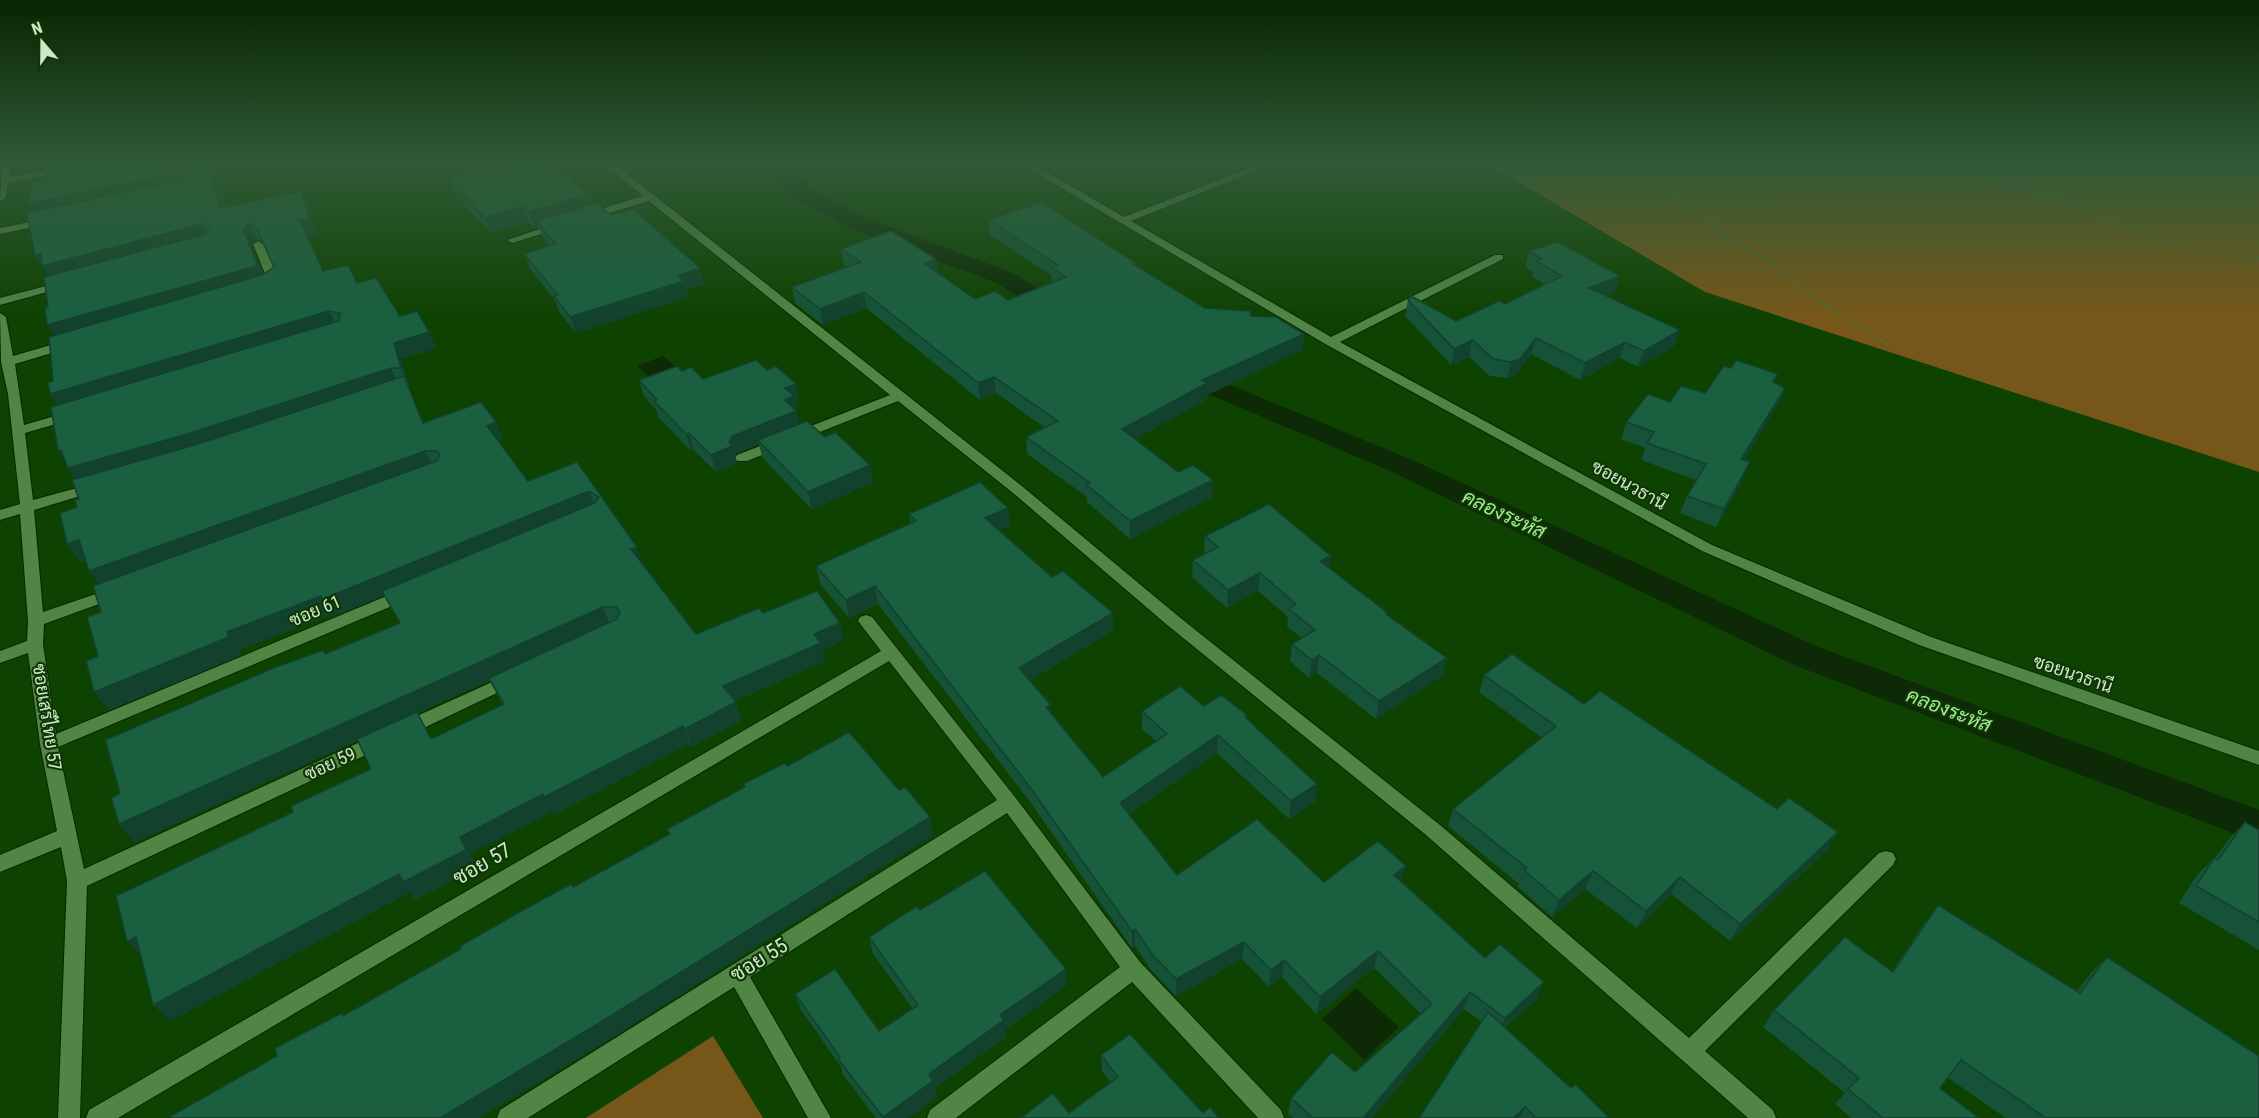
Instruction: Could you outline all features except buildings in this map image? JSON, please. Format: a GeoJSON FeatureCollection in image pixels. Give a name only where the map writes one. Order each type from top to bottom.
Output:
{"type":"FeatureCollection","features":[{"type":"Feature","properties":{"kind":"street"},"geometry":{"type":"LineString","coordinates":[[580,219],[599,213]]}},
{"type":"Feature","properties":{"kind":"street"},"geometry":{"type":"LineString","coordinates":[[668,213],[1018,490],[1172,620],[1433,830],[1765,1118]]}},
{"type":"Feature","properties":{"kind":"street","name":"ซอยนวธานี"},"geometry":{"type":"LineString","coordinates":[[1112,213],[1331,342],[1707,548],[1925,641],[2259,758]]}},
{"type":"Feature","properties":{"kind":"street"},"geometry":{"type":"LineString","coordinates":[[1124,220],[1142,213]]}},
{"type":"Feature","properties":{"kind":"street"},"geometry":{"type":"LineString","coordinates":[[0,231],[56,220]]}},
{"type":"Feature","properties":{"kind":"street"},"geometry":{"type":"LineString","coordinates":[[512,240],[569,222]]}},
{"type":"Feature","properties":{"kind":"street"},"geometry":{"type":"LineString","coordinates":[[258,244],[274,282],[262,288]]}},
{"type":"Feature","properties":{"kind":"street"},"geometry":{"type":"LineString","coordinates":[[1331,342],[1499,257]]}},
{"type":"Feature","properties":{"kind":"street"},"geometry":{"type":"LineString","coordinates":[[0,302],[77,281]]}},
{"type":"Feature","properties":{"kind":"street","name":"ซอยเสรีไทย 57"},"geometry":{"type":"LineString","coordinates":[[0,317],[7,362],[7,396],[18,431],[27,506],[36,621],[35,644],[49,744],[77,881],[69,1118]]}},
{"type":"Feature","properties":{"kind":"street"},"geometry":{"type":"LineString","coordinates":[[7,362],[86,339]]}},
{"type":"Feature","properties":{"kind":"street"},"geometry":{"type":"LineString","coordinates":[[742,458],[899,396]]}},
{"type":"Feature","properties":{"kind":"street"},"geometry":{"type":"LineString","coordinates":[[18,431],[85,411]]}},
{"type":"Feature","properties":{"kind":"street"},"geometry":{"type":"LineString","coordinates":[[0,515],[108,483]]}},
{"type":"Feature","properties":{"kind":"street"},"geometry":{"type":"LineString","coordinates":[[36,621],[125,588]]}},
{"type":"Feature","properties":{"kind":"street","name":"ซอย 61"},"geometry":{"type":"LineString","coordinates":[[49,744],[421,588]]}},
{"type":"Feature","properties":{"kind":"street"},"geometry":{"type":"LineString","coordinates":[[866,621],[1010,802],[1133,969],[1273,1118]]}},
{"type":"Feature","properties":{"kind":"street"},"geometry":{"type":"LineString","coordinates":[[0,657],[35,644]]}},
{"type":"Feature","properties":{"kind":"street","name":"ซอย 57"},"geometry":{"type":"LineString","coordinates":[[97,1118],[892,652]]}},
{"type":"Feature","properties":{"kind":"street","name":"ซอย 59"},"geometry":{"type":"LineString","coordinates":[[77,881],[530,671]]}},
{"type":"Feature","properties":{"kind":"street","name":"ซอย 55"},"geometry":{"type":"LineString","coordinates":[[508,1118],[1010,802]]}},
{"type":"Feature","properties":{"kind":"street"},"geometry":{"type":"LineString","coordinates":[[0,864],[68,835]]}},
{"type":"Feature","properties":{"kind":"street"},"geometry":{"type":"LineString","coordinates":[[1689,1052],[1886,859]]}},
{"type":"Feature","properties":{"kind":"street"},"geometry":{"type":"LineString","coordinates":[[938,1118],[1133,969]]}},
{"type":"Feature","properties":{"kind":"street"},"geometry":{"type":"LineString","coordinates":[[737,974],[820,1118]]}},
{"type":"Feature","properties":{"kind":"path"},"geometry":{"type":"LineString","coordinates":[[1702,213],[1711,220],[1724,237],[1752,249],[1819,301],[1887,344]]}},
{"type":"Feature","properties":{"kind":"path"},"geometry":{"type":"LineString","coordinates":[[2094,213],[2161,241],[2259,259]]}},
{"type":"Feature","properties":{"kind":"shaded area"},"geometry":{"type":"Polygon","coordinates":[[[1571,213],[2259,213],[2259,472],[1705,292],[1571,213]]]}},
{"type":"Feature","properties":{"kind":"shaded area"},"geometry":{"type":"Polygon","coordinates":[[[663,356],[686,376],[660,387],[637,366],[663,356]]]}},
{"type":"Feature","properties":{"kind":"shaded area"},"geometry":{"type":"Polygon","coordinates":[[[1356,988],[1399,1027],[1364,1060],[1322,1019],[1356,988]]]}},
{"type":"Feature","properties":{"kind":"shaded area"},"geometry":{"type":"Polygon","coordinates":[[[713,1036],[763,1118],[586,1118],[713,1036]]]}},
{"type":"Feature","properties":{"kind":"waterway","name":"คลองระหัส"},"geometry":{"type":"LineString","coordinates":[[839,213],[858,223],[1005,278],[1065,316]]}},
{"type":"Feature","properties":{"kind":"waterway","name":"คลองระหัส"},"geometry":{"type":"LineString","coordinates":[[1179,372],[1400,465],[1806,656],[2259,827]]}}]}
